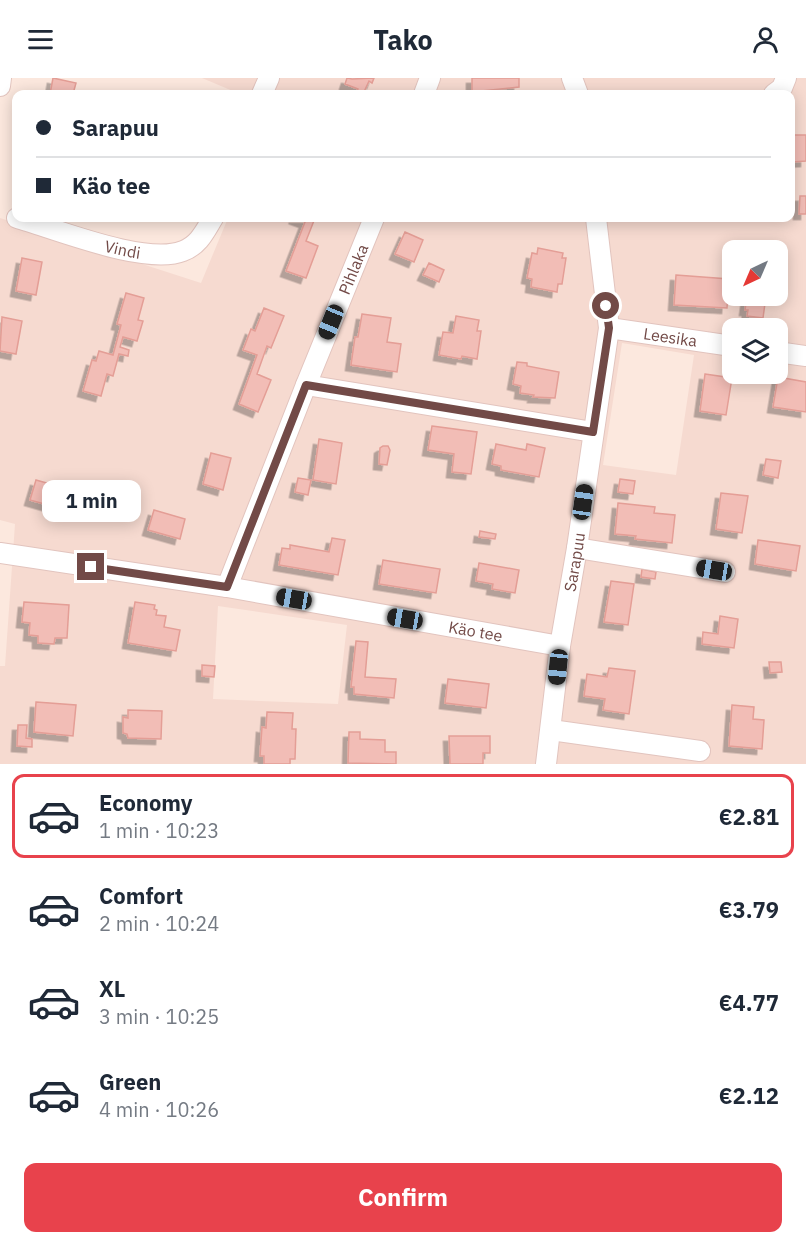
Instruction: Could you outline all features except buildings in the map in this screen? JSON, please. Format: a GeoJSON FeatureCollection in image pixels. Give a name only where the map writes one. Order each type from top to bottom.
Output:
{"type":"FeatureCollection","features":[{"type":"Feature","properties":{"kind":"street"},"geometry":{"type":"LineString","coordinates":[[0,86],[2,78]]}},
{"type":"Feature","properties":{"kind":"street","name":"Vindi"},"geometry":{"type":"LineString","coordinates":[[33,222],[129,252],[168,254],[184,251],[201,239],[211,222]]}},
{"type":"Feature","properties":{"kind":"street","name":"Pihlaka"},"geometry":{"type":"LineString","coordinates":[[227,587],[372,222]]}},
{"type":"Feature","properties":{"kind":"street","name":"Sarapuu"},"geometry":{"type":"LineString","coordinates":[[546,764],[560,646],[577,549],[609,328],[596,222]]}},
{"type":"Feature","properties":{"kind":"street","name":"Leesika"},"geometry":{"type":"LineString","coordinates":[[609,328],[722,345]]}},
{"type":"Feature","properties":{"kind":"street"},"geometry":{"type":"LineString","coordinates":[[788,354],[806,356]]}},
{"type":"Feature","properties":{"kind":"street"},"geometry":{"type":"LineString","coordinates":[[306,385],[593,432]]}},
{"type":"Feature","properties":{"kind":"street"},"geometry":{"type":"LineString","coordinates":[[577,549],[725,572]]}},
{"type":"Feature","properties":{"kind":"street","name":"Käo tee"},"geometry":{"type":"LineString","coordinates":[[0,553],[227,587],[560,646]]}},
{"type":"Feature","properties":{"kind":"street"},"geometry":{"type":"LineString","coordinates":[[551,730],[700,751]]}},
{"type":"Feature","properties":{"kind":"shaded area"},"geometry":{"type":"Polygon","coordinates":[[[202,78],[806,78],[806,764],[0,764],[0,666],[5,666],[15,524],[0,520],[0,218],[201,283],[226,222],[795,222],[795,90],[230,90],[202,78]],[[622,343],[603,465],[676,475],[694,355],[622,343]],[[218,606],[213,699],[338,704],[347,625],[218,606]]]}},
{"type":"Feature","properties":{"kind":"route"},"geometry":{"type":"LineString","coordinates":[[91,567],[227,587],[306,385],[593,432],[609,328],[606,306]]}}]}
